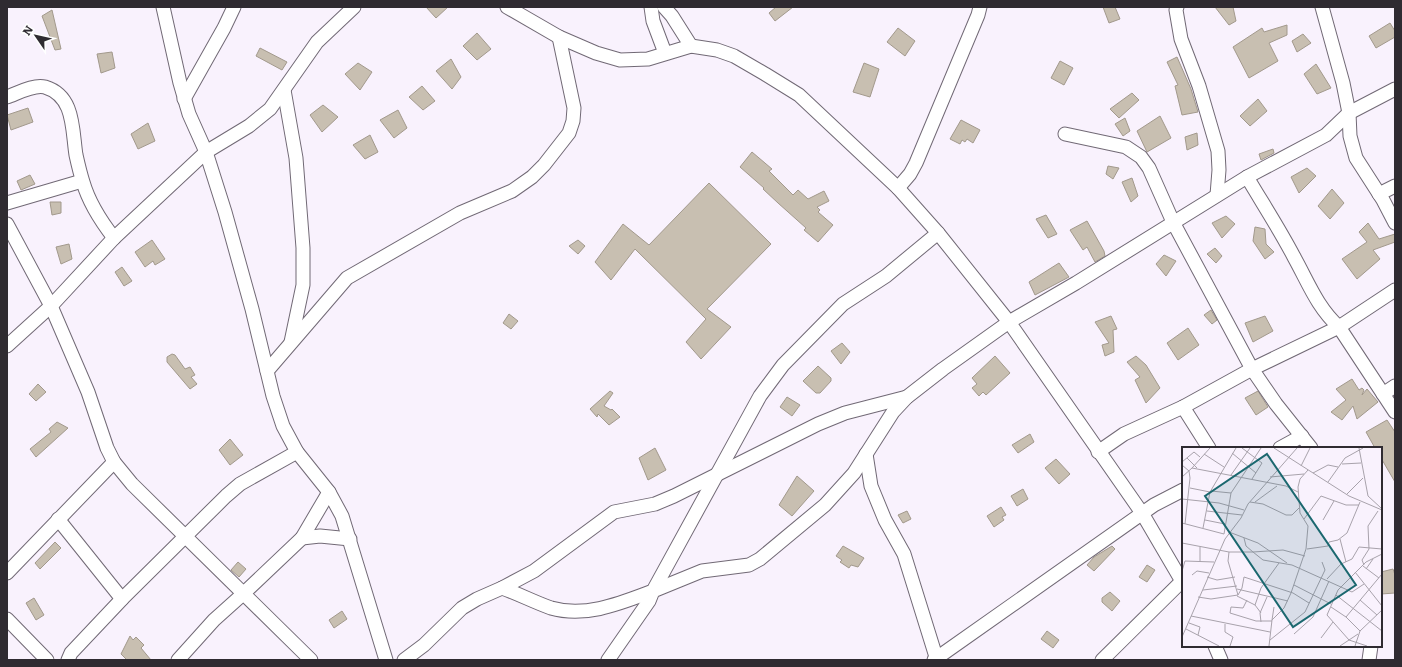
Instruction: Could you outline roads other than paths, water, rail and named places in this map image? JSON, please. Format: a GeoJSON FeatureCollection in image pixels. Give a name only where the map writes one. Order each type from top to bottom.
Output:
{"type":"FeatureCollection","features":[{"type":"Feature","properties":{"kind":"street"},"geometry":{"type":"LineString","coordinates":[[163,7],[170,46],[184,99],[206,152],[252,309],[267,371],[283,426],[297,452],[329,492],[342,516],[386,660]]}},
{"type":"Feature","properties":{"kind":"street"},"geometry":{"type":"LineString","coordinates":[[184,99],[224,28],[234,7]]}},
{"type":"Feature","properties":{"kind":"street"},"geometry":{"type":"LineString","coordinates":[[7,346],[51,306],[114,238],[206,152],[262,117],[284,90],[317,42],[354,7]]}},
{"type":"Feature","properties":{"kind":"street"},"geometry":{"type":"LineString","coordinates":[[507,7],[559,38],[596,53],[620,60],[648,59],[691,46],[717,50],[734,56],[799,95],[898,188],[938,233],[1009,322],[1098,452],[1142,513],[1182,582],[1102,660]]}},
{"type":"Feature","properties":{"kind":"street"},"geometry":{"type":"LineString","coordinates":[[651,7],[653,21],[665,53]]}},
{"type":"Feature","properties":{"kind":"street"},"geometry":{"type":"LineString","coordinates":[[664,7],[672,16],[691,46]]}},
{"type":"Feature","properties":{"kind":"street"},"geometry":{"type":"LineString","coordinates":[[898,188],[910,174],[916,163],[980,7]]}},
{"type":"Feature","properties":{"kind":"street"},"geometry":{"type":"LineString","coordinates":[[1177,7],[1176,10],[1181,39],[1204,99],[1218,151],[1219,170],[1217,195]]}},
{"type":"Feature","properties":{"kind":"street"},"geometry":{"type":"LineString","coordinates":[[1322,7],[1349,113],[1349,131],[1356,158],[1395,222]]}},
{"type":"Feature","properties":{"kind":"street"},"geometry":{"type":"LineString","coordinates":[[267,371],[347,278],[460,213],[512,191],[532,177],[544,165],[569,133],[573,121],[574,108],[559,38]]}},
{"type":"Feature","properties":{"kind":"street"},"geometry":{"type":"LineString","coordinates":[[7,97],[39,86],[49,89],[61,96],[67,105],[71,118],[76,155],[82,181],[98,217],[114,238]]}},
{"type":"Feature","properties":{"kind":"street"},"geometry":{"type":"LineString","coordinates":[[502,588],[552,608],[573,612],[616,605],[702,571],[749,565],[760,559],[825,505],[844,485],[893,412],[908,397],[1009,322],[1076,283],[1247,177],[1326,135],[1349,113],[1395,88]]}},
{"type":"Feature","properties":{"kind":"street"},"geometry":{"type":"LineString","coordinates":[[284,90],[296,158],[303,248],[303,285],[291,344]]}},
{"type":"Feature","properties":{"kind":"street"},"geometry":{"type":"LineString","coordinates":[[1065,134],[1126,147],[1136,153],[1149,168],[1173,222],[1252,369],[1276,404],[1310,447]]}},
{"type":"Feature","properties":{"kind":"street"},"geometry":{"type":"LineString","coordinates":[[1247,177],[1283,237],[1316,300],[1328,317],[1339,327],[1395,412]]}},
{"type":"Feature","properties":{"kind":"street"},"geometry":{"type":"LineString","coordinates":[[7,202],[82,181]]}},
{"type":"Feature","properties":{"kind":"street"},"geometry":{"type":"LineString","coordinates":[[1379,194],[1395,186]]}},
{"type":"Feature","properties":{"kind":"street"},"geometry":{"type":"LineString","coordinates":[[7,224],[51,306],[88,392],[107,448],[114,462],[132,484],[308,659]]}},
{"type":"Feature","properties":{"kind":"street"},"geometry":{"type":"LineString","coordinates":[[608,660],[649,601],[715,476],[738,439],[760,396],[783,365],[843,304],[886,276],[938,233]]}},
{"type":"Feature","properties":{"kind":"street"},"geometry":{"type":"LineString","coordinates":[[1098,452],[1124,434],[1183,407],[1252,369],[1339,327],[1395,290]]}},
{"type":"Feature","properties":{"kind":"street"},"geometry":{"type":"LineString","coordinates":[[1383,394],[1395,386]]}},
{"type":"Feature","properties":{"kind":"street"},"geometry":{"type":"LineString","coordinates":[[404,660],[424,645],[462,608],[534,571],[614,512],[655,504],[715,476],[818,424],[845,413],[908,397]]}},
{"type":"Feature","properties":{"kind":"street"},"geometry":{"type":"LineString","coordinates":[[1183,407],[1208,447]]}},
{"type":"Feature","properties":{"kind":"street"},"geometry":{"type":"LineString","coordinates":[[1282,447],[1302,436]]}},
{"type":"Feature","properties":{"kind":"street"},"geometry":{"type":"LineString","coordinates":[[68,660],[71,653],[122,599],[184,536],[240,484],[297,452]]}},
{"type":"Feature","properties":{"kind":"street"},"geometry":{"type":"LineString","coordinates":[[866,454],[871,486],[885,520],[904,554],[935,659],[1142,513],[1172,494],[1182,490]]}},
{"type":"Feature","properties":{"kind":"street"},"geometry":{"type":"LineString","coordinates":[[7,573],[114,462]]}},
{"type":"Feature","properties":{"kind":"street"},"geometry":{"type":"LineString","coordinates":[[178,660],[214,620],[302,538],[329,492]]}},
{"type":"Feature","properties":{"kind":"street"},"geometry":{"type":"LineString","coordinates":[[58,519],[122,599]]}},
{"type":"Feature","properties":{"kind":"street"},"geometry":{"type":"LineString","coordinates":[[302,538],[320,536],[350,539]]}},
{"type":"Feature","properties":{"kind":"street"},"geometry":{"type":"LineString","coordinates":[[7,619],[47,660]]}},
{"type":"Feature","properties":{"kind":"street"},"geometry":{"type":"LineString","coordinates":[[1215,647],[1221,660]]}},
{"type":"Feature","properties":{"kind":"street"},"geometry":{"type":"LineString","coordinates":[[1369,660],[1371,647]]}}]}
